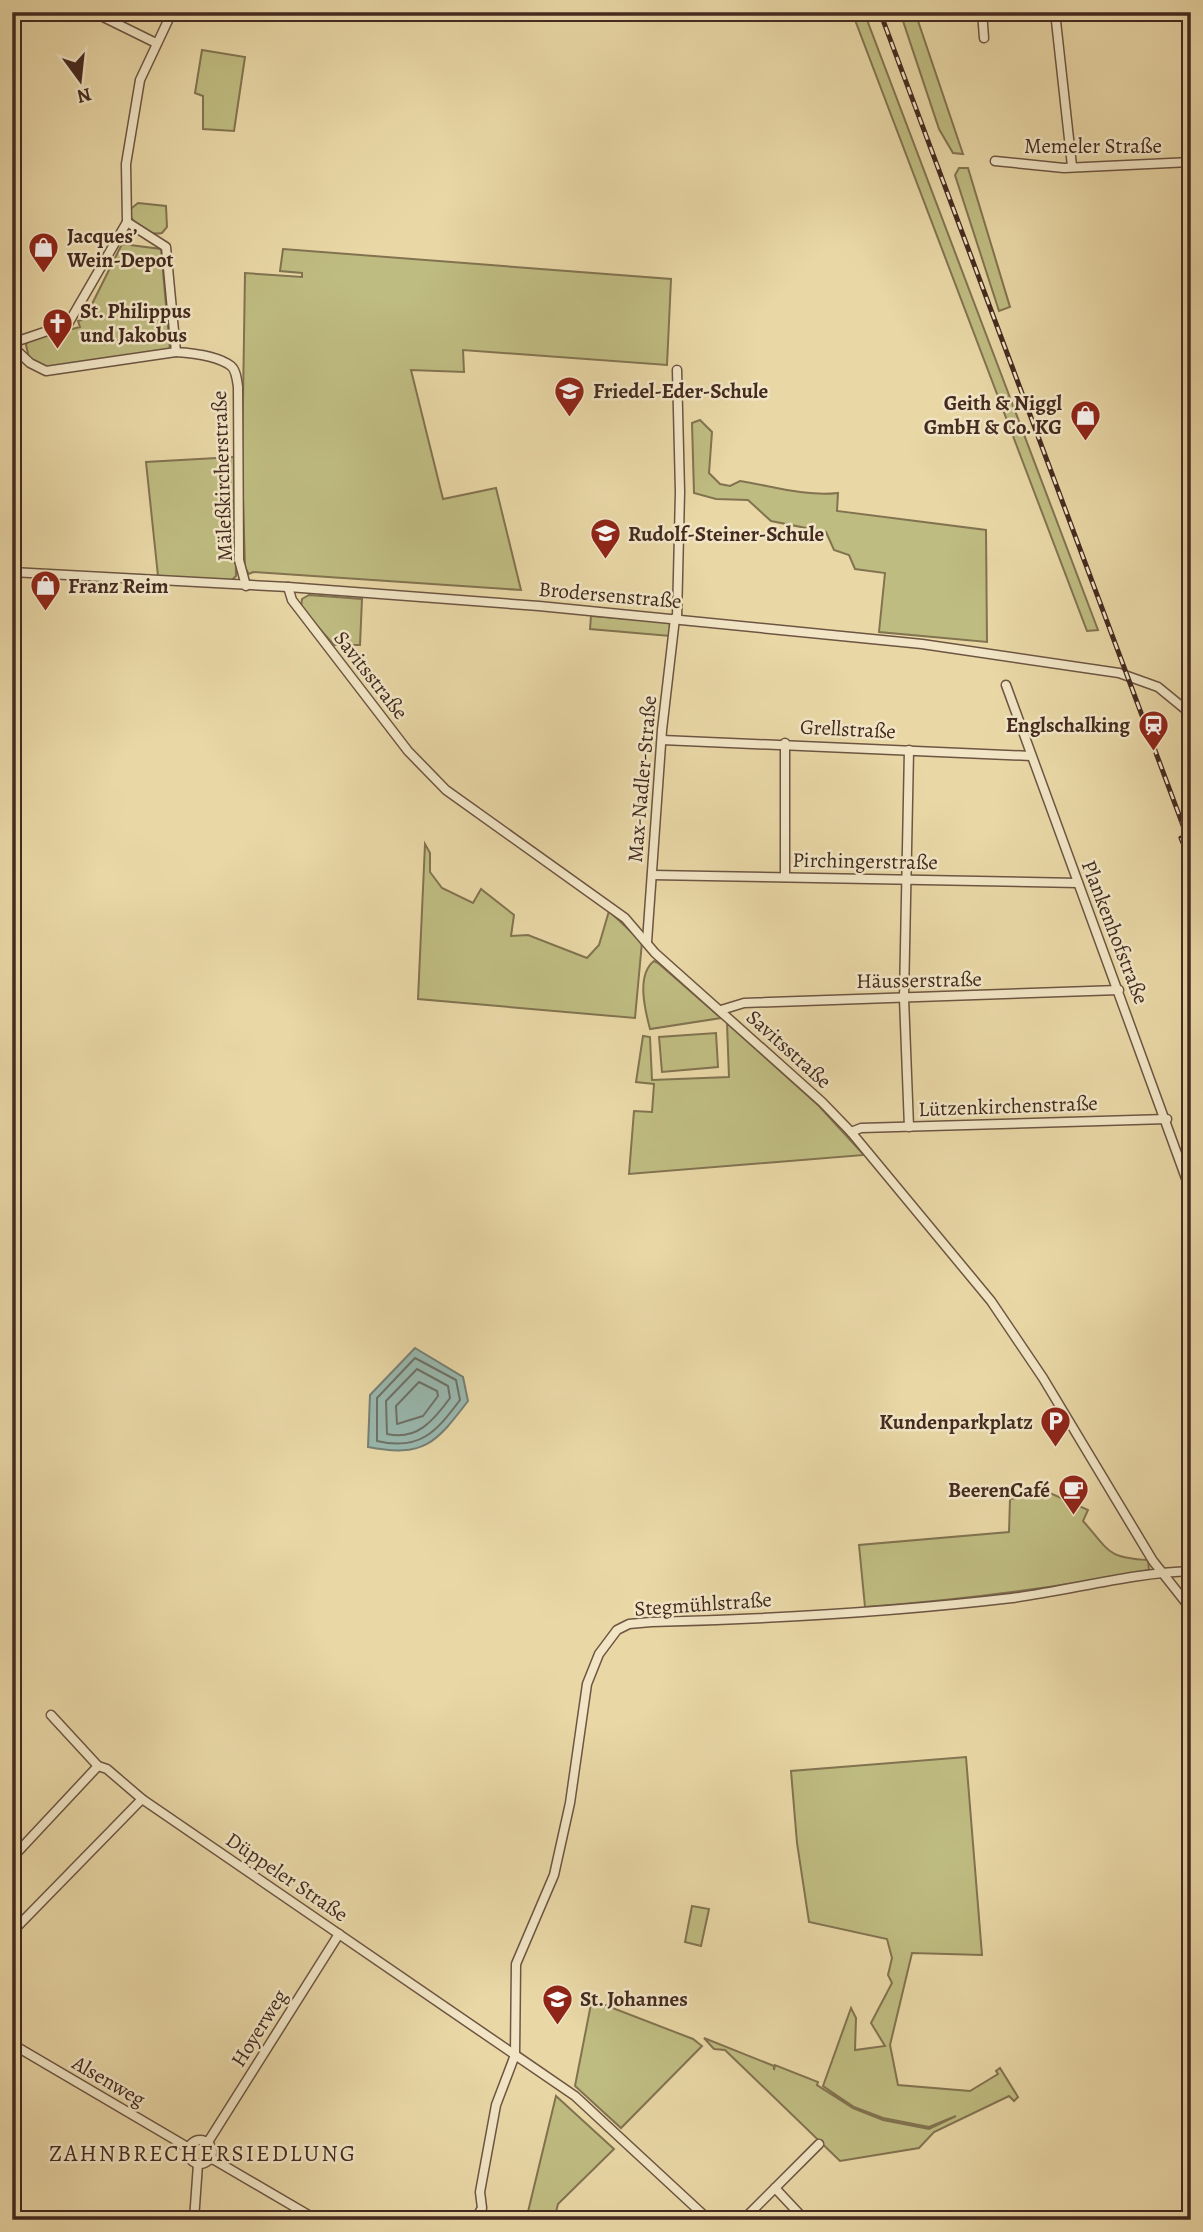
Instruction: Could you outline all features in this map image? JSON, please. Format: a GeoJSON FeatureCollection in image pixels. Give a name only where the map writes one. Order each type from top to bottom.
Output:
{"type":"FeatureCollection","features":[{"type":"Feature","properties":{"kind":"street"},"geometry":{"type":"LineString","coordinates":[[93,12],[156,43]]}},
{"type":"Feature","properties":{"kind":"street"},"geometry":{"type":"LineString","coordinates":[[127,222],[166,247],[176,352],[46,372],[30,362],[12,344],[68,324],[127,222],[125,164],[140,80],[172,12]]}},
{"type":"Feature","properties":{"kind":"street"},"geometry":{"type":"LineString","coordinates":[[982,12],[984,38]]}},
{"type":"Feature","properties":{"kind":"street"},"geometry":{"type":"LineString","coordinates":[[1055,12],[1072,166]]}},
{"type":"Feature","properties":{"kind":"street","name":"Memeler Straße"},"geometry":{"type":"LineString","coordinates":[[995,161],[1128,167],[1191,162]]}},
{"type":"Feature","properties":{"kind":"street","name":"Mäleßkircherstraße"},"geometry":{"type":"LineString","coordinates":[[176,352],[201,355],[231,366],[235,372],[238,387],[239,559],[246,586]]}},
{"type":"Feature","properties":{"kind":"street","name":"Max-Nadler-Straße"},"geometry":{"type":"LineString","coordinates":[[647,942],[662,740],[676,618],[680,492],[677,370]]}},
{"type":"Feature","properties":{"kind":"street","name":"Brodersenstraße"},"geometry":{"type":"LineString","coordinates":[[12,572],[288,587],[676,618],[922,644],[1119,673],[1158,687],[1191,714]]}},
{"type":"Feature","properties":{"kind":"street","name":"Savitsstraße"},"geometry":{"type":"LineString","coordinates":[[288,587],[292,600],[408,751],[446,790],[625,918],[654,953],[822,1102],[850,1132],[991,1301],[1071,1423],[1153,1561],[1191,1609]]}},
{"type":"Feature","properties":{"kind":"street","name":"Plankenhofstraße"},"geometry":{"type":"LineString","coordinates":[[1006,685],[1077,883],[1167,1119],[1191,1192]]}},
{"type":"Feature","properties":{"kind":"street","name":"Grellstraße"},"geometry":{"type":"LineString","coordinates":[[662,740],[785,743],[1031,757]]}},
{"type":"Feature","properties":{"kind":"street"},"geometry":{"type":"LineString","coordinates":[[785,743],[785,877]]}},
{"type":"Feature","properties":{"kind":"street"},"geometry":{"type":"LineString","coordinates":[[909,750],[904,998],[909,1127]]}},
{"type":"Feature","properties":{"kind":"street","name":"Pirchingerstraße"},"geometry":{"type":"LineString","coordinates":[[652,875],[1077,883]]}},
{"type":"Feature","properties":{"kind":"street","name":"Häusserstraße"},"geometry":{"type":"LineString","coordinates":[[721,1010],[744,1003],[1119,990]]}},
{"type":"Feature","properties":{"kind":"street","name":"Lützenkirchenstraße"},"geometry":{"type":"LineString","coordinates":[[850,1132],[862,1128],[1167,1119]]}},
{"type":"Feature","properties":{"kind":"street","name":"Stegmühlstraße"},"geometry":{"type":"LineString","coordinates":[[475,2220],[482,2208],[480,2192],[496,2105],[515,2054],[516,1964],[554,1875],[570,1803],[587,1684],[599,1654],[617,1630],[629,1625],[651,1622],[867,1614],[1067,1591],[1163,1572],[1191,1571]]}},
{"type":"Feature","properties":{"kind":"street","name":"Düppeler Straße"},"geometry":{"type":"LineString","coordinates":[[51,1715],[98,1766],[107,1769],[142,1799],[575,2096],[709,2220]]}},
{"type":"Feature","properties":{"kind":"street"},"geometry":{"type":"LineString","coordinates":[[12,1858],[98,1766]]}},
{"type":"Feature","properties":{"kind":"street"},"geometry":{"type":"LineString","coordinates":[[12,1932],[142,1799]]}},
{"type":"Feature","properties":{"kind":"street","name":"Hoyerweg"},"geometry":{"type":"LineString","coordinates":[[208,2142],[340,1934]]}},
{"type":"Feature","properties":{"kind":"street","name":"Alsenweg"},"geometry":{"type":"LineString","coordinates":[[12,2044],[189,2148]]}},
{"type":"Feature","properties":{"kind":"street"},"geometry":{"type":"LineString","coordinates":[[198,2164],[190,2158],[189,2148],[197,2140],[208,2142],[212,2148],[211,2158]]}},
{"type":"Feature","properties":{"kind":"street"},"geometry":{"type":"LineString","coordinates":[[743,2220],[819,2144]]}},
{"type":"Feature","properties":{"kind":"street"},"geometry":{"type":"LineString","coordinates":[[198,2164],[211,2158]]}},
{"type":"Feature","properties":{"kind":"street"},"geometry":{"type":"LineString","coordinates":[[211,2158],[317,2220]]}},
{"type":"Feature","properties":{"kind":"street"},"geometry":{"type":"LineString","coordinates":[[194,2220],[198,2164]]}},
{"type":"Feature","properties":{"kind":"street"},"geometry":{"type":"LineString","coordinates":[[775,2188],[805,2220]]}},
{"type":"Feature","properties":{"kind":"shaded area"},"geometry":{"type":"Polygon","coordinates":[[[852,12],[864,12],[1098,630],[1087,631],[852,12]]]}},
{"type":"Feature","properties":{"kind":"shaded area"},"geometry":{"type":"Polygon","coordinates":[[[900,12],[915,12],[963,154],[953,153],[939,129],[900,12]]]}},
{"type":"Feature","properties":{"kind":"shaded area"},"geometry":{"type":"Polygon","coordinates":[[[202,50],[245,57],[234,131],[203,129],[203,96],[195,93],[202,50]]]}},
{"type":"Feature","properties":{"kind":"shaded area"},"geometry":{"type":"Polygon","coordinates":[[[959,168],[968,168],[1010,307],[999,311],[955,175],[959,168]]]}},
{"type":"Feature","properties":{"kind":"shaded area"},"geometry":{"type":"Polygon","coordinates":[[[138,203],[166,206],[167,227],[162,233],[146,231],[133,220],[128,211],[138,203]]]}},
{"type":"Feature","properties":{"kind":"shaded area"},"geometry":{"type":"Polygon","coordinates":[[[122,244],[161,249],[170,350],[48,368],[29,358],[26,345],[28,340],[80,327],[78,321],[89,318],[88,312],[122,244]]]}},
{"type":"Feature","properties":{"kind":"shaded area"},"geometry":{"type":"Polygon","coordinates":[[[283,249],[671,279],[667,365],[463,350],[464,372],[411,370],[443,499],[496,488],[521,590],[253,572],[249,574],[245,568],[242,464],[245,273],[302,277],[302,273],[280,271],[283,249]]]}},
{"type":"Feature","properties":{"kind":"shaded area"},"geometry":{"type":"Polygon","coordinates":[[[700,420],[712,432],[709,473],[720,484],[730,486],[740,481],[802,492],[838,493],[837,511],[986,530],[987,642],[879,632],[885,573],[855,569],[849,555],[834,550],[826,532],[771,521],[748,500],[716,499],[694,493],[692,423],[700,420]]]}},
{"type":"Feature","properties":{"kind":"shaded area"},"geometry":{"type":"Polygon","coordinates":[[[234,457],[236,576],[231,581],[158,576],[146,462],[234,457]]]}},
{"type":"Feature","properties":{"kind":"shaded area"},"geometry":{"type":"Polygon","coordinates":[[[309,595],[362,599],[360,645],[334,645],[301,608],[302,599],[309,595]]]}},
{"type":"Feature","properties":{"kind":"shaded area"},"geometry":{"type":"Polygon","coordinates":[[[591,616],[671,622],[670,636],[590,629],[591,616]]]}},
{"type":"Feature","properties":{"kind":"shaded area"},"geometry":{"type":"Polygon","coordinates":[[[425,844],[430,853],[430,872],[442,888],[473,903],[481,889],[514,915],[511,936],[528,935],[587,958],[599,945],[609,911],[642,942],[635,1018],[418,999],[425,844]]]}},
{"type":"Feature","properties":{"kind":"shaded area"},"geometry":{"type":"Polygon","coordinates":[[[654,961],[721,1018],[650,1029],[643,993],[645,975],[654,961]]]}},
{"type":"Feature","properties":{"kind":"shaded area"},"geometry":{"type":"Polygon","coordinates":[[[727,1023],[819,1106],[864,1155],[629,1174],[634,1111],[652,1112],[654,1084],[636,1082],[643,1036],[650,1037],[652,1080],[729,1077],[727,1023]]]}},
{"type":"Feature","properties":{"kind":"shaded area"},"geometry":{"type":"Polygon","coordinates":[[[716,1033],[718,1067],[662,1072],[659,1037],[716,1033]]]}},
{"type":"Feature","properties":{"kind":"shaded area"},"geometry":{"type":"Polygon","coordinates":[[[1050,1493],[1088,1510],[1083,1521],[1104,1546],[1124,1557],[1148,1560],[1149,1570],[1008,1593],[865,1607],[859,1545],[1009,1532],[1010,1499],[1050,1493]]]}},
{"type":"Feature","properties":{"kind":"shaded area"},"geometry":{"type":"Polygon","coordinates":[[[966,1757],[982,1955],[912,1953],[890,2045],[898,2085],[970,2091],[998,2074],[996,2071],[1000,2068],[1018,2097],[1014,2101],[1009,2096],[934,2132],[919,2148],[840,2161],[725,2050],[714,2049],[704,2038],[774,2066],[774,2070],[775,2065],[818,2082],[817,2085],[853,2108],[883,2120],[929,2129],[956,2116],[929,2127],[883,2118],[854,2107],[823,2086],[851,2008],[856,2018],[855,2050],[885,2046],[871,2023],[892,1983],[888,1975],[892,1958],[887,1939],[809,1922],[797,1843],[791,1771],[966,1757]]]}},
{"type":"Feature","properties":{"kind":"shaded area"},"geometry":{"type":"Polygon","coordinates":[[[692,1906],[709,1909],[701,1946],[685,1942],[692,1906]]]}},
{"type":"Feature","properties":{"kind":"shaded area"},"geometry":{"type":"Polygon","coordinates":[[[591,2004],[605,2005],[693,2039],[702,2046],[621,2128],[575,2086],[591,2004]]]}},
{"type":"Feature","properties":{"kind":"shaded area"},"geometry":{"type":"Polygon","coordinates":[[[556,2096],[614,2149],[558,2204],[554,2220],[526,2220],[556,2096]]]}},
{"type":"Feature","properties":{"kind":"water"},"geometry":{"type":"Polygon","coordinates":[[[415,1348],[463,1377],[468,1401],[447,1427],[427,1444],[403,1450],[368,1447],[370,1395],[415,1348]]]}},
{"type":"Feature","properties":{"kind":"railway"},"geometry":{"type":"LineString","coordinates":[[880,12],[1191,847]]}},
{"type":"Feature","properties":{"kind":"railway"},"geometry":{"type":"LineString","coordinates":[[1181,838],[1191,862]]}},
{"type":"Feature","properties":{"kind":"place","name":"Jacques’ Wein-Depot"},"geometry":{"type":"Point","coordinates":[44,275]}},
{"type":"Feature","properties":{"kind":"place","name":"St. Philippus und Jakobus"},"geometry":{"type":"Point","coordinates":[57,350]}},
{"type":"Feature","properties":{"kind":"place","name":"Friedel-Eder-Schule"},"geometry":{"type":"Point","coordinates":[570,418]}},
{"type":"Feature","properties":{"kind":"place","name":"Geith & Niggl GmbH & Co. KG"},"geometry":{"type":"Point","coordinates":[1085,442]}},
{"type":"Feature","properties":{"kind":"place","name":"Rudolf-Steiner-Schule"},"geometry":{"type":"Point","coordinates":[605,561]}},
{"type":"Feature","properties":{"kind":"place","name":"Franz Reim"},"geometry":{"type":"Point","coordinates":[45,613]}},
{"type":"Feature","properties":{"kind":"place","name":"Englschalking"},"geometry":{"type":"Point","coordinates":[1153,752]}},
{"type":"Feature","properties":{"kind":"place","name":"Kundenparkplatz"},"geometry":{"type":"Point","coordinates":[1056,1449]}},
{"type":"Feature","properties":{"kind":"place","name":"BeerenCafé"},"geometry":{"type":"Point","coordinates":[1073,1517]}},
{"type":"Feature","properties":{"kind":"place","name":"St. Johannes"},"geometry":{"type":"Point","coordinates":[557,2026]}},
{"type":"Feature","properties":{"kind":"district","name":"ZAHNBRECHERSIEDLUNG"},"geometry":{"type":"Point","coordinates":[203,2153]}}]}
